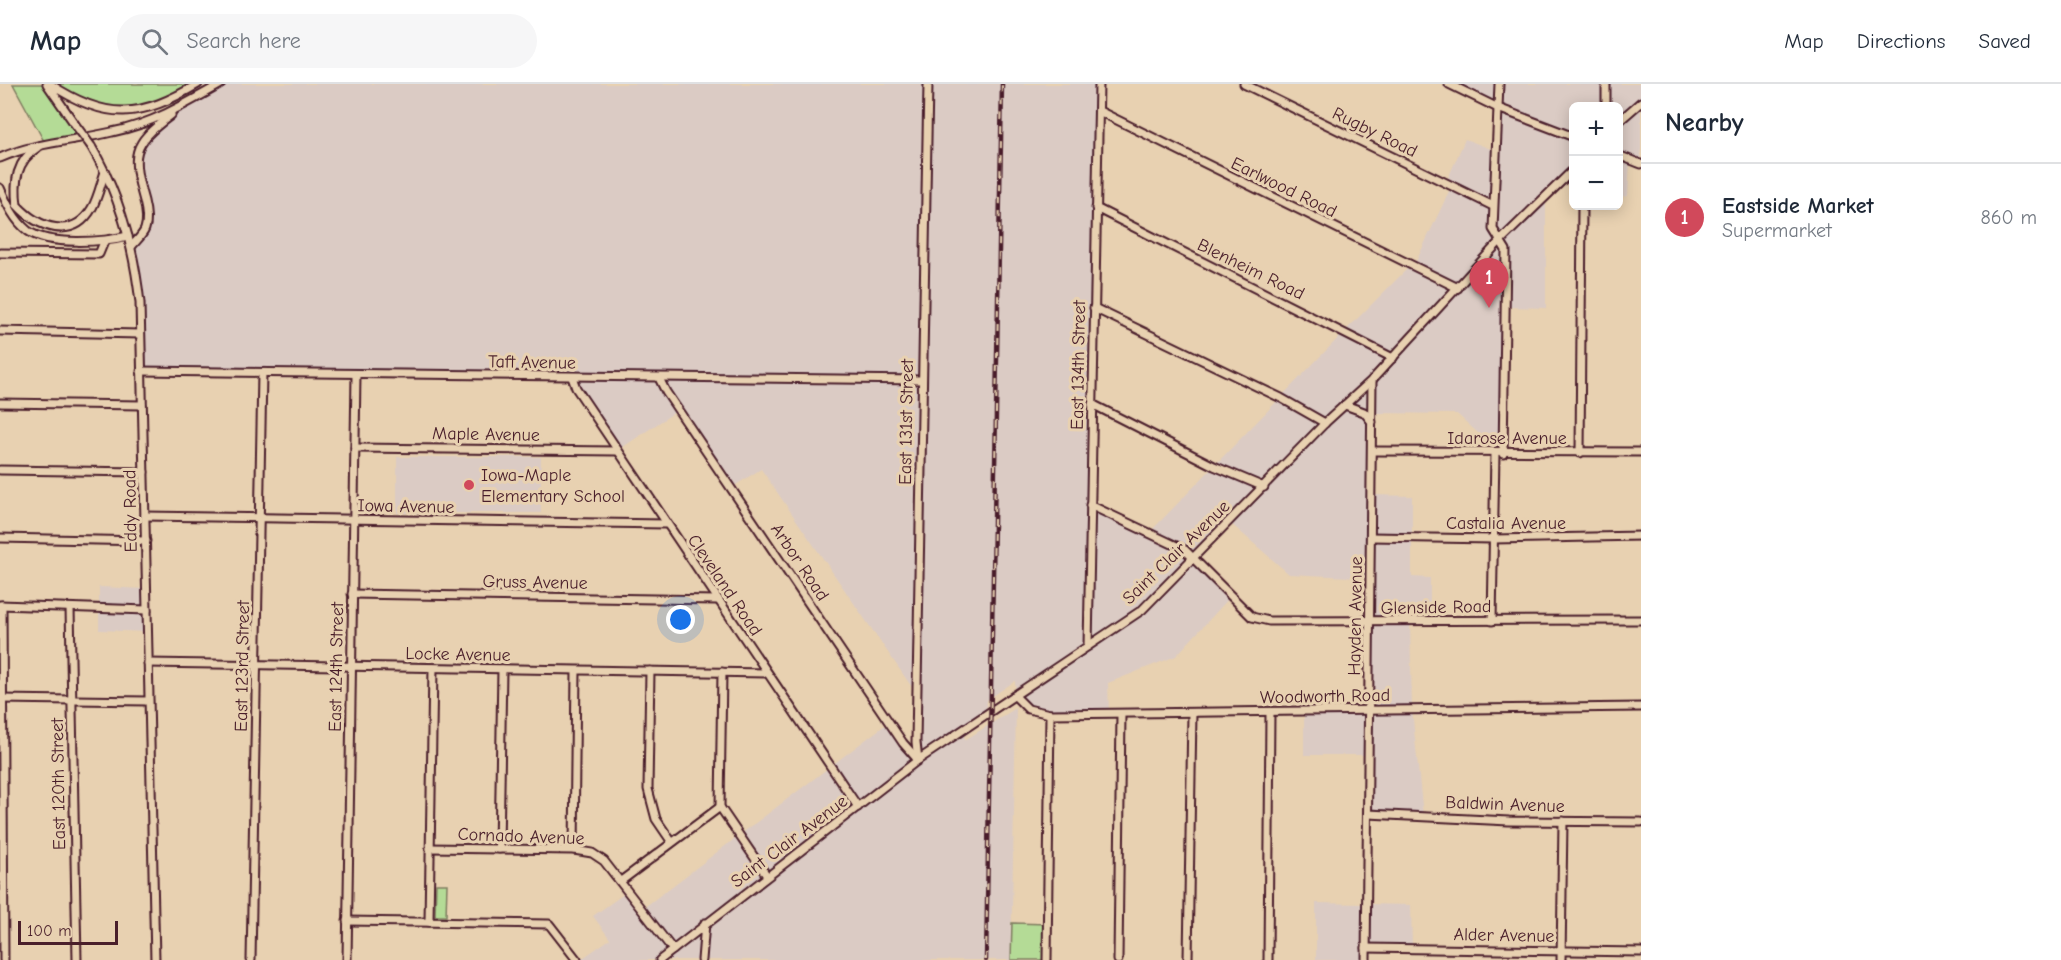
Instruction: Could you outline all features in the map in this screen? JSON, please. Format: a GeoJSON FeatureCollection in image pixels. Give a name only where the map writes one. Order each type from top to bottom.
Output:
{"type":"FeatureCollection","features":[{"type":"Feature","properties":{"kind":"street"},"geometry":{"type":"LineString","coordinates":[[48,84],[91,108],[123,112],[155,106],[198,84]]}},
{"type":"Feature","properties":{"kind":"street","name":"Eddy Road"},"geometry":{"type":"LineString","coordinates":[[48,84],[91,146],[105,172],[128,236],[137,281],[146,541],[155,960]]}},
{"type":"Feature","properties":{"kind":"street"},"geometry":{"type":"LineString","coordinates":[[0,158],[45,143],[129,128],[179,108],[221,84]]}},
{"type":"Feature","properties":{"kind":"street","name":"East 131st Street"},"geometry":{"type":"LineString","coordinates":[[918,760],[916,742],[928,84]]}},
{"type":"Feature","properties":{"kind":"street","name":"East 134th Street"},"geometry":{"type":"LineString","coordinates":[[1088,646],[1099,84]]}},
{"type":"Feature","properties":{"kind":"street","name":"Rugby Road"},"geometry":{"type":"LineString","coordinates":[[1244,84],[1493,206]]}},
{"type":"Feature","properties":{"kind":"street"},"geometry":{"type":"LineString","coordinates":[[1449,84],[1498,108],[1569,135]]}},
{"type":"Feature","properties":{"kind":"street"},"geometry":{"type":"LineString","coordinates":[[1499,84],[1493,229],[1506,250],[1503,454]]}},
{"type":"Feature","properties":{"kind":"street"},"geometry":{"type":"LineString","coordinates":[[1606,84],[1606,102]]}},
{"type":"Feature","properties":{"kind":"street"},"geometry":{"type":"LineString","coordinates":[[1623,118],[1641,102]]}},
{"type":"Feature","properties":{"kind":"street"},"geometry":{"type":"LineString","coordinates":[[130,247],[146,229],[146,211],[136,172],[138,148],[148,132],[179,108]]}},
{"type":"Feature","properties":{"kind":"street","name":"Earlwood Road"},"geometry":{"type":"LineString","coordinates":[[1099,111],[1458,288]]}},
{"type":"Feature","properties":{"kind":"street"},"geometry":{"type":"LineString","coordinates":[[17,205],[15,188],[17,172],[30,152],[45,143]]}},
{"type":"Feature","properties":{"kind":"street"},"geometry":{"type":"LineString","coordinates":[[1621,156],[1641,164]]}},
{"type":"Feature","properties":{"kind":"street"},"geometry":{"type":"LineString","coordinates":[[0,188],[38,224],[62,229],[82,221],[93,207],[105,172]]}},
{"type":"Feature","properties":{"kind":"street","name":"Saint Clair Avenue"},"geometry":{"type":"LineString","coordinates":[[660,960],[918,760],[1016,697],[1142,610],[1325,423],[1372,380],[1500,241],[1569,174]]}},
{"type":"Feature","properties":{"kind":"street"},"geometry":{"type":"LineString","coordinates":[[0,188],[12,213],[28,231],[45,239],[104,242],[128,236]]}},
{"type":"Feature","properties":{"kind":"street","name":"Blenheim Road"},"geometry":{"type":"LineString","coordinates":[[1096,208],[1393,358]]}},
{"type":"Feature","properties":{"kind":"street"},"geometry":{"type":"LineString","coordinates":[[1580,453],[1582,210]]}},
{"type":"Feature","properties":{"kind":"street"},"geometry":{"type":"LineString","coordinates":[[0,253],[99,254],[104,242]]}},
{"type":"Feature","properties":{"kind":"street"},"geometry":{"type":"LineString","coordinates":[[1094,308],[1281,398],[1325,423]]}},
{"type":"Feature","properties":{"kind":"street"},"geometry":{"type":"LineString","coordinates":[[0,331],[140,334]]}},
{"type":"Feature","properties":{"kind":"street","name":"Taft Avenue"},"geometry":{"type":"LineString","coordinates":[[141,371],[922,380]]}},
{"type":"Feature","properties":{"kind":"street","name":"East 123rd Street"},"geometry":{"type":"LineString","coordinates":[[251,960],[262,373]]}},
{"type":"Feature","properties":{"kind":"street","name":"East 124th Street"},"geometry":{"type":"LineString","coordinates":[[346,960],[356,375]]}},
{"type":"Feature","properties":{"kind":"street","name":"Cleveland Road"},"geometry":{"type":"LineString","coordinates":[[572,377],[576,388],[617,451],[858,807]]}},
{"type":"Feature","properties":{"kind":"street","name":"Arbor Road"},"geometry":{"type":"LineString","coordinates":[[659,378],[672,401],[895,732],[918,760]]}},
{"type":"Feature","properties":{"kind":"street","name":"Hayden Avenue"},"geometry":{"type":"LineString","coordinates":[[1366,960],[1372,380]]}},
{"type":"Feature","properties":{"kind":"street"},"geometry":{"type":"LineString","coordinates":[[0,403],[142,405]]}},
{"type":"Feature","properties":{"kind":"street"},"geometry":{"type":"LineString","coordinates":[[1092,404],[1214,466],[1264,487]]}},
{"type":"Feature","properties":{"kind":"street"},"geometry":{"type":"LineString","coordinates":[[1345,405],[1364,412],[1372,422]]}},
{"type":"Feature","properties":{"kind":"street","name":"Maple Avenue"},"geometry":{"type":"LineString","coordinates":[[355,448],[617,451]]}},
{"type":"Feature","properties":{"kind":"street","name":"Idarose Avenue"},"geometry":{"type":"LineString","coordinates":[[1372,451],[1503,454],[1641,452]]}},
{"type":"Feature","properties":{"kind":"street"},"geometry":{"type":"LineString","coordinates":[[1492,621],[1495,453]]}},
{"type":"Feature","properties":{"kind":"street"},"geometry":{"type":"LineString","coordinates":[[0,470],[144,472]]}},
{"type":"Feature","properties":{"kind":"street","name":"Glenside Road"},"geometry":{"type":"LineString","coordinates":[[1090,505],[1185,550],[1252,617],[1269,621],[1641,620]]}},
{"type":"Feature","properties":{"kind":"street","name":"Iowa Avenue"},"geometry":{"type":"LineString","coordinates":[[145,516],[666,524]]}},
{"type":"Feature","properties":{"kind":"street","name":"Castalia Avenue"},"geometry":{"type":"LineString","coordinates":[[1371,537],[1493,539],[1641,536]]}},
{"type":"Feature","properties":{"kind":"street"},"geometry":{"type":"LineString","coordinates":[[0,538],[146,541]]}},
{"type":"Feature","properties":{"kind":"street","name":"Gruss Avenue"},"geometry":{"type":"LineString","coordinates":[[352,594],[717,600]]}},
{"type":"Feature","properties":{"kind":"street"},"geometry":{"type":"LineString","coordinates":[[3,960],[1,605],[147,610]]}},
{"type":"Feature","properties":{"kind":"street","name":"East 120th Street"},"geometry":{"type":"LineString","coordinates":[[70,608],[77,960]]}},
{"type":"Feature","properties":{"kind":"street","name":"Locke Avenue"},"geometry":{"type":"LineString","coordinates":[[148,663],[767,673]]}},
{"type":"Feature","properties":{"kind":"street"},"geometry":{"type":"LineString","coordinates":[[429,922],[433,668]]}},
{"type":"Feature","properties":{"kind":"street"},"geometry":{"type":"LineString","coordinates":[[499,849],[502,669]]}},
{"type":"Feature","properties":{"kind":"street"},"geometry":{"type":"LineString","coordinates":[[574,850],[576,671]]}},
{"type":"Feature","properties":{"kind":"street"},"geometry":{"type":"LineString","coordinates":[[650,671],[648,789],[656,819],[671,841]]}},
{"type":"Feature","properties":{"kind":"street"},"geometry":{"type":"LineString","coordinates":[[722,672],[720,807],[767,876]]}},
{"type":"Feature","properties":{"kind":"street","name":"Woodworth Road"},"geometry":{"type":"LineString","coordinates":[[1016,697],[1028,709],[1050,714],[1641,707]]}},
{"type":"Feature","properties":{"kind":"street"},"geometry":{"type":"LineString","coordinates":[[1,699],[148,701]]}},
{"type":"Feature","properties":{"kind":"street"},"geometry":{"type":"LineString","coordinates":[[1268,960],[1270,712]]}},
{"type":"Feature","properties":{"kind":"street"},"geometry":{"type":"LineString","coordinates":[[1188,960],[1192,713]]}},
{"type":"Feature","properties":{"kind":"street"},"geometry":{"type":"LineString","coordinates":[[1047,960],[1050,714]]}},
{"type":"Feature","properties":{"kind":"street"},"geometry":{"type":"LineString","coordinates":[[1118,960],[1121,714]]}},
{"type":"Feature","properties":{"kind":"street"},"geometry":{"type":"LineString","coordinates":[[621,881],[671,841],[720,807]]}},
{"type":"Feature","properties":{"kind":"street","name":"Baldwin Avenue"},"geometry":{"type":"LineString","coordinates":[[1368,814],[1641,822]]}},
{"type":"Feature","properties":{"kind":"street"},"geometry":{"type":"LineString","coordinates":[[1561,960],[1563,821]]}},
{"type":"Feature","properties":{"kind":"street","name":"Cornado Avenue"},"geometry":{"type":"LineString","coordinates":[[430,848],[574,850],[592,853],[604,861],[621,881],[672,950]]}},
{"type":"Feature","properties":{"kind":"street"},"geometry":{"type":"LineString","coordinates":[[347,921],[549,924],[577,960]]}},
{"type":"Feature","properties":{"kind":"street"},"geometry":{"type":"LineString","coordinates":[[702,960],[705,923]]}},
{"type":"Feature","properties":{"kind":"street","name":"Alder Avenue"},"geometry":{"type":"LineString","coordinates":[[1366,948],[1641,952]]}},
{"type":"Feature","properties":{"kind":"shaded area"},"geometry":{"type":"Polygon","coordinates":[[[207,84],[1099,84],[1090,505],[1149,533],[1345,331],[1411,265],[1414,266],[1451,187],[1446,183],[1465,139],[1496,151],[1498,108],[1449,84],[1641,84],[1641,161],[1630,160],[1628,196],[1623,197],[1623,102],[1569,102],[1569,173],[1546,196],[1546,308],[1506,307],[1500,453],[1457,414],[1373,413],[1372,495],[1412,496],[1412,577],[1430,578],[1430,622],[1410,622],[1412,710],[1423,815],[1368,814],[1368,755],[1304,755],[1304,712],[1369,711],[1370,578],[1289,574],[1229,522],[1193,558],[1231,596],[1176,656],[1108,683],[1109,714],[1042,714],[1016,697],[1015,681],[987,700],[986,716],[963,731],[965,740],[1016,708],[1011,960],[580,960],[610,939],[593,916],[628,891],[642,909],[889,722],[917,759],[916,693],[761,469],[731,488],[678,410],[617,451],[572,377],[141,371],[140,303],[131,247],[145,229],[146,211],[136,172],[138,148],[179,108],[210,90],[207,84]]]}},
{"type":"Feature","properties":{"kind":"shaded area","name":"Iowa-Maple Elementary School"},"geometry":{"type":"Polygon","coordinates":[[[397,457],[541,457],[541,513],[397,513],[397,457]]]}},
{"type":"Feature","properties":{"kind":"shaded area"},"geometry":{"type":"Polygon","coordinates":[[[99,587],[147,589],[148,632],[99,630],[99,587]]]}},
{"type":"Feature","properties":{"kind":"shaded area"},"geometry":{"type":"Polygon","coordinates":[[[1316,903],[1411,905],[1412,949],[1367,948],[1366,960],[1316,960],[1316,903]]]}},
{"type":"Feature","properties":{"kind":"green space"},"geometry":{"type":"Polygon","coordinates":[[[13,84],[47,84],[84,137],[45,143],[13,84]]]}},
{"type":"Feature","properties":{"kind":"green space"},"geometry":{"type":"Polygon","coordinates":[[[50,84],[198,84],[147,107],[120,112],[91,108],[50,84]]]}},
{"type":"Feature","properties":{"kind":"green space"},"geometry":{"type":"Polygon","coordinates":[[[436,884],[447,884],[446,916],[435,916],[436,884]]]}},
{"type":"Feature","properties":{"kind":"green space"},"geometry":{"type":"Polygon","coordinates":[[[1012,923],[1048,924],[1047,960],[1011,960],[1012,923]]]}},
{"type":"Feature","properties":{"kind":"railway"},"geometry":{"type":"LineString","coordinates":[[986,960],[1002,84]]}},
{"type":"Feature","properties":{"kind":"place","name":"Eastside Market"},"geometry":{"type":"Point","coordinates":[1489,308]}},
{"type":"Feature","properties":{"kind":"place","name":"Iowa-Maple Elementary School"},"geometry":{"type":"Point","coordinates":[469,485]}}]}
